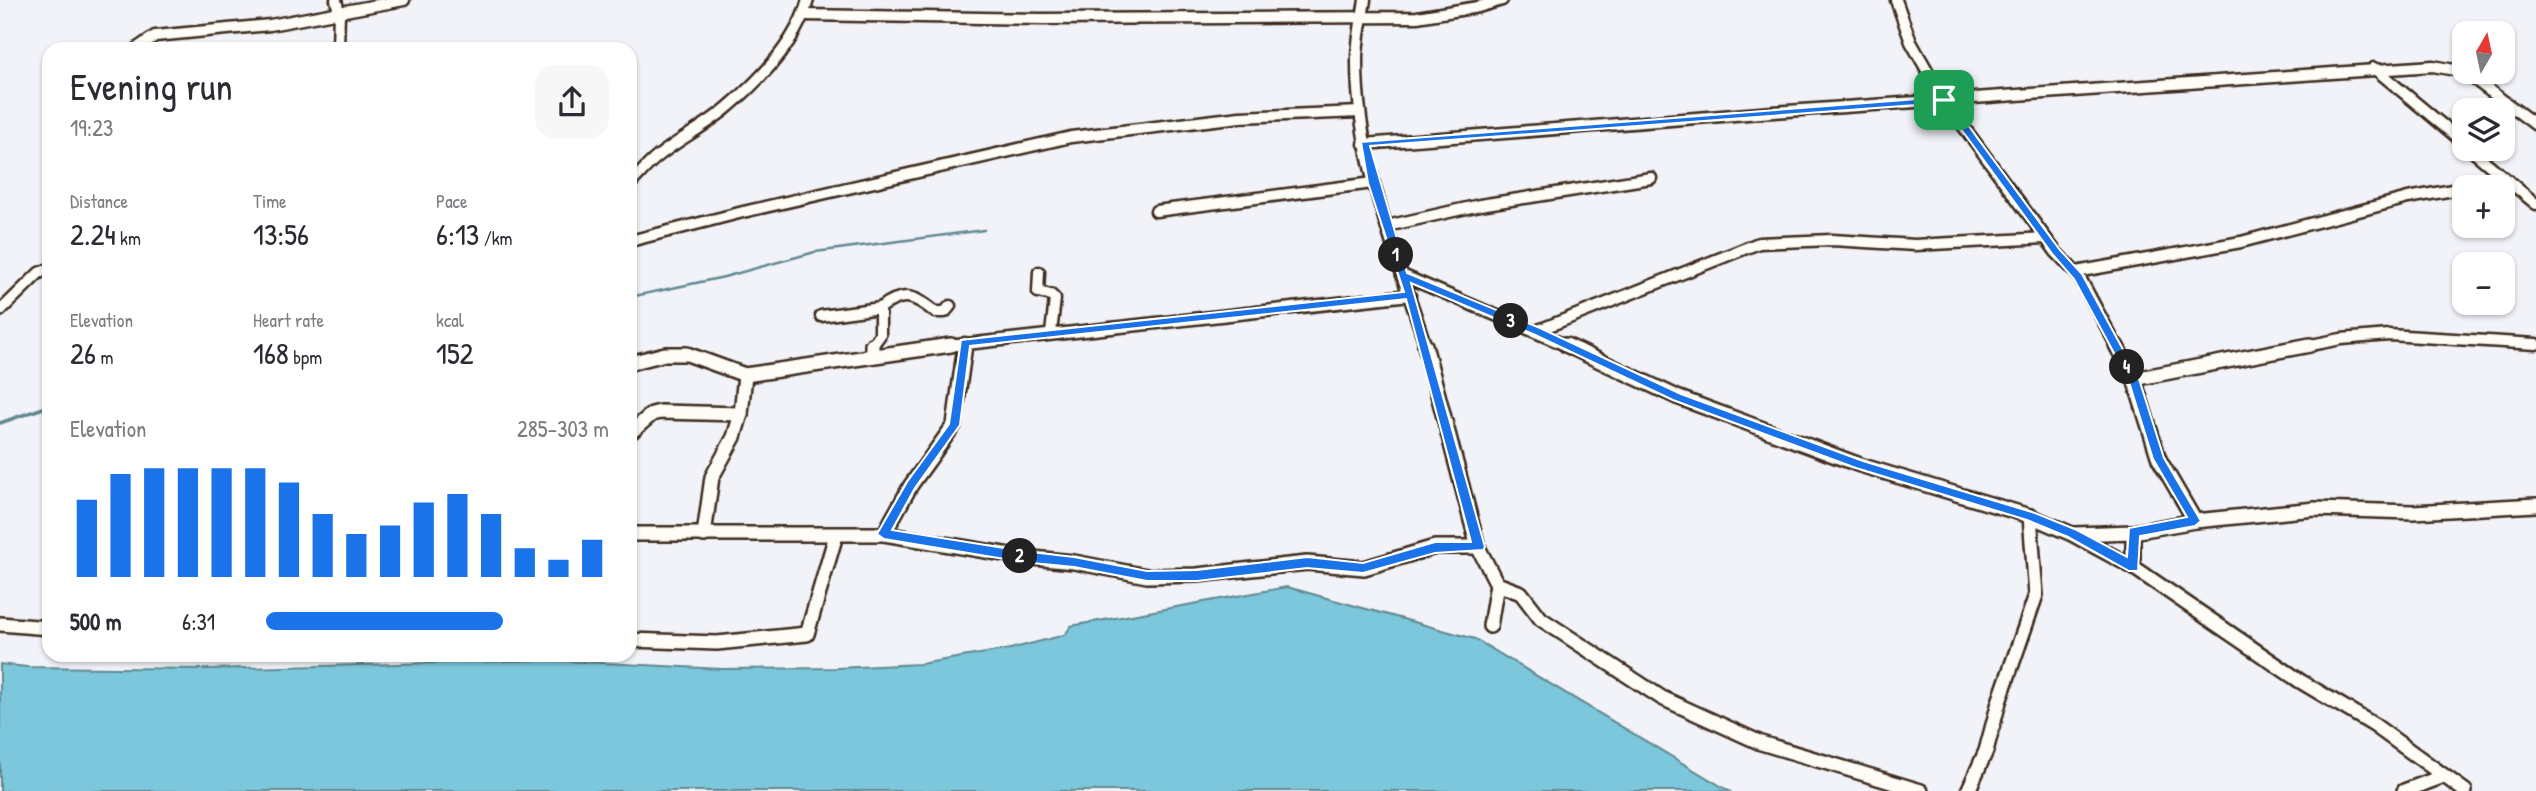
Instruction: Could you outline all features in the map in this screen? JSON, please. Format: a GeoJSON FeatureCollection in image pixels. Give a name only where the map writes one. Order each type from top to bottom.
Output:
{"type":"FeatureCollection","features":[{"type":"Feature","properties":{"kind":"street"},"geometry":{"type":"LineString","coordinates":[[336,0],[339,12],[338,42]]}},
{"type":"Feature","properties":{"kind":"street"},"geometry":{"type":"LineString","coordinates":[[146,42],[155,36],[178,32],[270,25],[404,0]]}},
{"type":"Feature","properties":{"kind":"street"},"geometry":{"type":"LineString","coordinates":[[637,177],[657,157],[727,108],[752,84],[774,60],[804,15],[808,0]]}},
{"type":"Feature","properties":{"kind":"street"},"geometry":{"type":"LineString","coordinates":[[1365,0],[1357,58],[1364,144],[1373,183],[1410,295],[1478,547],[1497,584],[1490,626]]}},
{"type":"Feature","properties":{"kind":"street"},"geometry":{"type":"LineString","coordinates":[[804,15],[1042,19],[1416,16],[1478,8],[1502,0]]}},
{"type":"Feature","properties":{"kind":"street"},"geometry":{"type":"LineString","coordinates":[[1896,0],[1911,42],[1944,100],[2045,237],[2076,272],[2134,379],[2159,459],[2195,521]]}},
{"type":"Feature","properties":{"kind":"street"},"geometry":{"type":"LineString","coordinates":[[1364,144],[2374,68],[2433,66],[2460,71],[2536,125]]}},
{"type":"Feature","properties":{"kind":"street"},"geometry":{"type":"LineString","coordinates":[[2374,68],[2452,134]]}},
{"type":"Feature","properties":{"kind":"street"},"geometry":{"type":"LineString","coordinates":[[637,239],[743,212],[1071,138],[1140,127],[1240,117],[1360,112]]}},
{"type":"Feature","properties":{"kind":"street"},"geometry":{"type":"LineString","coordinates":[[2485,161],[2502,175]]}},
{"type":"Feature","properties":{"kind":"street"},"geometry":{"type":"LineString","coordinates":[[1387,226],[1480,205],[1651,178]]}},
{"type":"Feature","properties":{"kind":"street"},"geometry":{"type":"LineString","coordinates":[[1156,211],[1373,183]]}},
{"type":"Feature","properties":{"kind":"street"},"geometry":{"type":"LineString","coordinates":[[2515,186],[2536,204]]}},
{"type":"Feature","properties":{"kind":"street"},"geometry":{"type":"LineString","coordinates":[[2076,272],[2241,242],[2408,198],[2452,190]]}},
{"type":"Feature","properties":{"kind":"street"},"geometry":{"type":"LineString","coordinates":[[1536,331],[1759,243],[1832,240],[1915,245],[2045,237]]}},
{"type":"Feature","properties":{"kind":"street"},"geometry":{"type":"LineString","coordinates":[[1,308],[42,272]]}},
{"type":"Feature","properties":{"kind":"street"},"geometry":{"type":"LineString","coordinates":[[1039,272],[1038,292],[1051,295],[1055,299],[1051,333]]}},
{"type":"Feature","properties":{"kind":"street"},"geometry":{"type":"LineString","coordinates":[[1402,275],[1536,331],[1677,397],[1860,465],[2030,516],[2072,534],[2133,567],[2300,681],[2374,725],[2465,791]]}},
{"type":"Feature","properties":{"kind":"street"},"geometry":{"type":"LineString","coordinates":[[637,361],[665,354],[687,354],[745,375],[965,343],[1410,295]]}},
{"type":"Feature","properties":{"kind":"street"},"geometry":{"type":"LineString","coordinates":[[821,316],[880,308],[895,299],[920,299],[935,312],[946,312],[950,306]]}},
{"type":"Feature","properties":{"kind":"street"},"geometry":{"type":"LineString","coordinates":[[873,356],[872,347],[880,335],[880,308]]}},
{"type":"Feature","properties":{"kind":"street"},"geometry":{"type":"LineString","coordinates":[[2134,379],[2353,338],[2389,335],[2536,344]]}},
{"type":"Feature","properties":{"kind":"street"},"geometry":{"type":"LineString","coordinates":[[884,534],[911,485],[954,425],[965,343]]}},
{"type":"Feature","properties":{"kind":"street"},"geometry":{"type":"LineString","coordinates":[[704,535],[712,477],[734,437],[741,414],[745,375]]}},
{"type":"Feature","properties":{"kind":"street"},"geometry":{"type":"LineString","coordinates":[[637,427],[652,414],[660,412],[741,414]]}},
{"type":"Feature","properties":{"kind":"street"},"geometry":{"type":"LineString","coordinates":[[2072,534],[2133,532],[2195,521],[2315,509],[2413,512],[2536,505]]}},
{"type":"Feature","properties":{"kind":"street"},"geometry":{"type":"LineString","coordinates":[[1968,791],[1986,751],[1999,702],[2036,595],[2037,577],[2030,516]]}},
{"type":"Feature","properties":{"kind":"street"},"geometry":{"type":"LineString","coordinates":[[2133,532],[2133,567]]}},
{"type":"Feature","properties":{"kind":"street"},"geometry":{"type":"LineString","coordinates":[[637,534],[884,534],[1022,557],[1074,562],[1147,576],[1197,575],[1307,563],[1363,568],[1435,547],[1478,547]]}},
{"type":"Feature","properties":{"kind":"street"},"geometry":{"type":"LineString","coordinates":[[637,640],[717,643],[807,634],[836,535]]}},
{"type":"Feature","properties":{"kind":"street"},"geometry":{"type":"LineString","coordinates":[[1497,584],[1521,593],[1541,619],[1662,698],[1761,743],[1921,791]]}},
{"type":"Feature","properties":{"kind":"street"},"geometry":{"type":"LineString","coordinates":[[0,624],[42,627]]}},
{"type":"Feature","properties":{"kind":"street"},"geometry":{"type":"LineString","coordinates":[[2404,791],[2445,776]]}},
{"type":"Feature","properties":{"kind":"water"},"geometry":{"type":"Polygon","coordinates":[[[1287,587],[1475,639],[1729,791],[0,791],[0,664],[27,667],[206,669],[469,662],[584,662],[723,669],[836,668],[920,664],[1010,649],[1065,635],[1071,626],[1287,587]]]}},
{"type":"Feature","properties":{"kind":"waterway"},"geometry":{"type":"LineString","coordinates":[[637,296],[724,277],[815,252],[984,230]]}},
{"type":"Feature","properties":{"kind":"waterway"},"geometry":{"type":"LineString","coordinates":[[0,423],[42,408]]}},
{"type":"Feature","properties":{"kind":"route"},"geometry":{"type":"LineString","coordinates":[[1944,100],[1364,144],[1373,183],[1402,275],[1410,295],[965,343],[954,425],[911,485],[884,534],[1022,557],[1074,562],[1147,576],[1197,575],[1307,563],[1363,568],[1435,547],[1478,547],[1426,348],[1410,295],[1402,275],[1536,331],[1677,397],[1860,465],[2030,516],[2072,534],[2133,567],[2133,532],[2195,521],[2159,459],[2134,379],[2078,276],[2056,252],[1944,100]]}}]}
